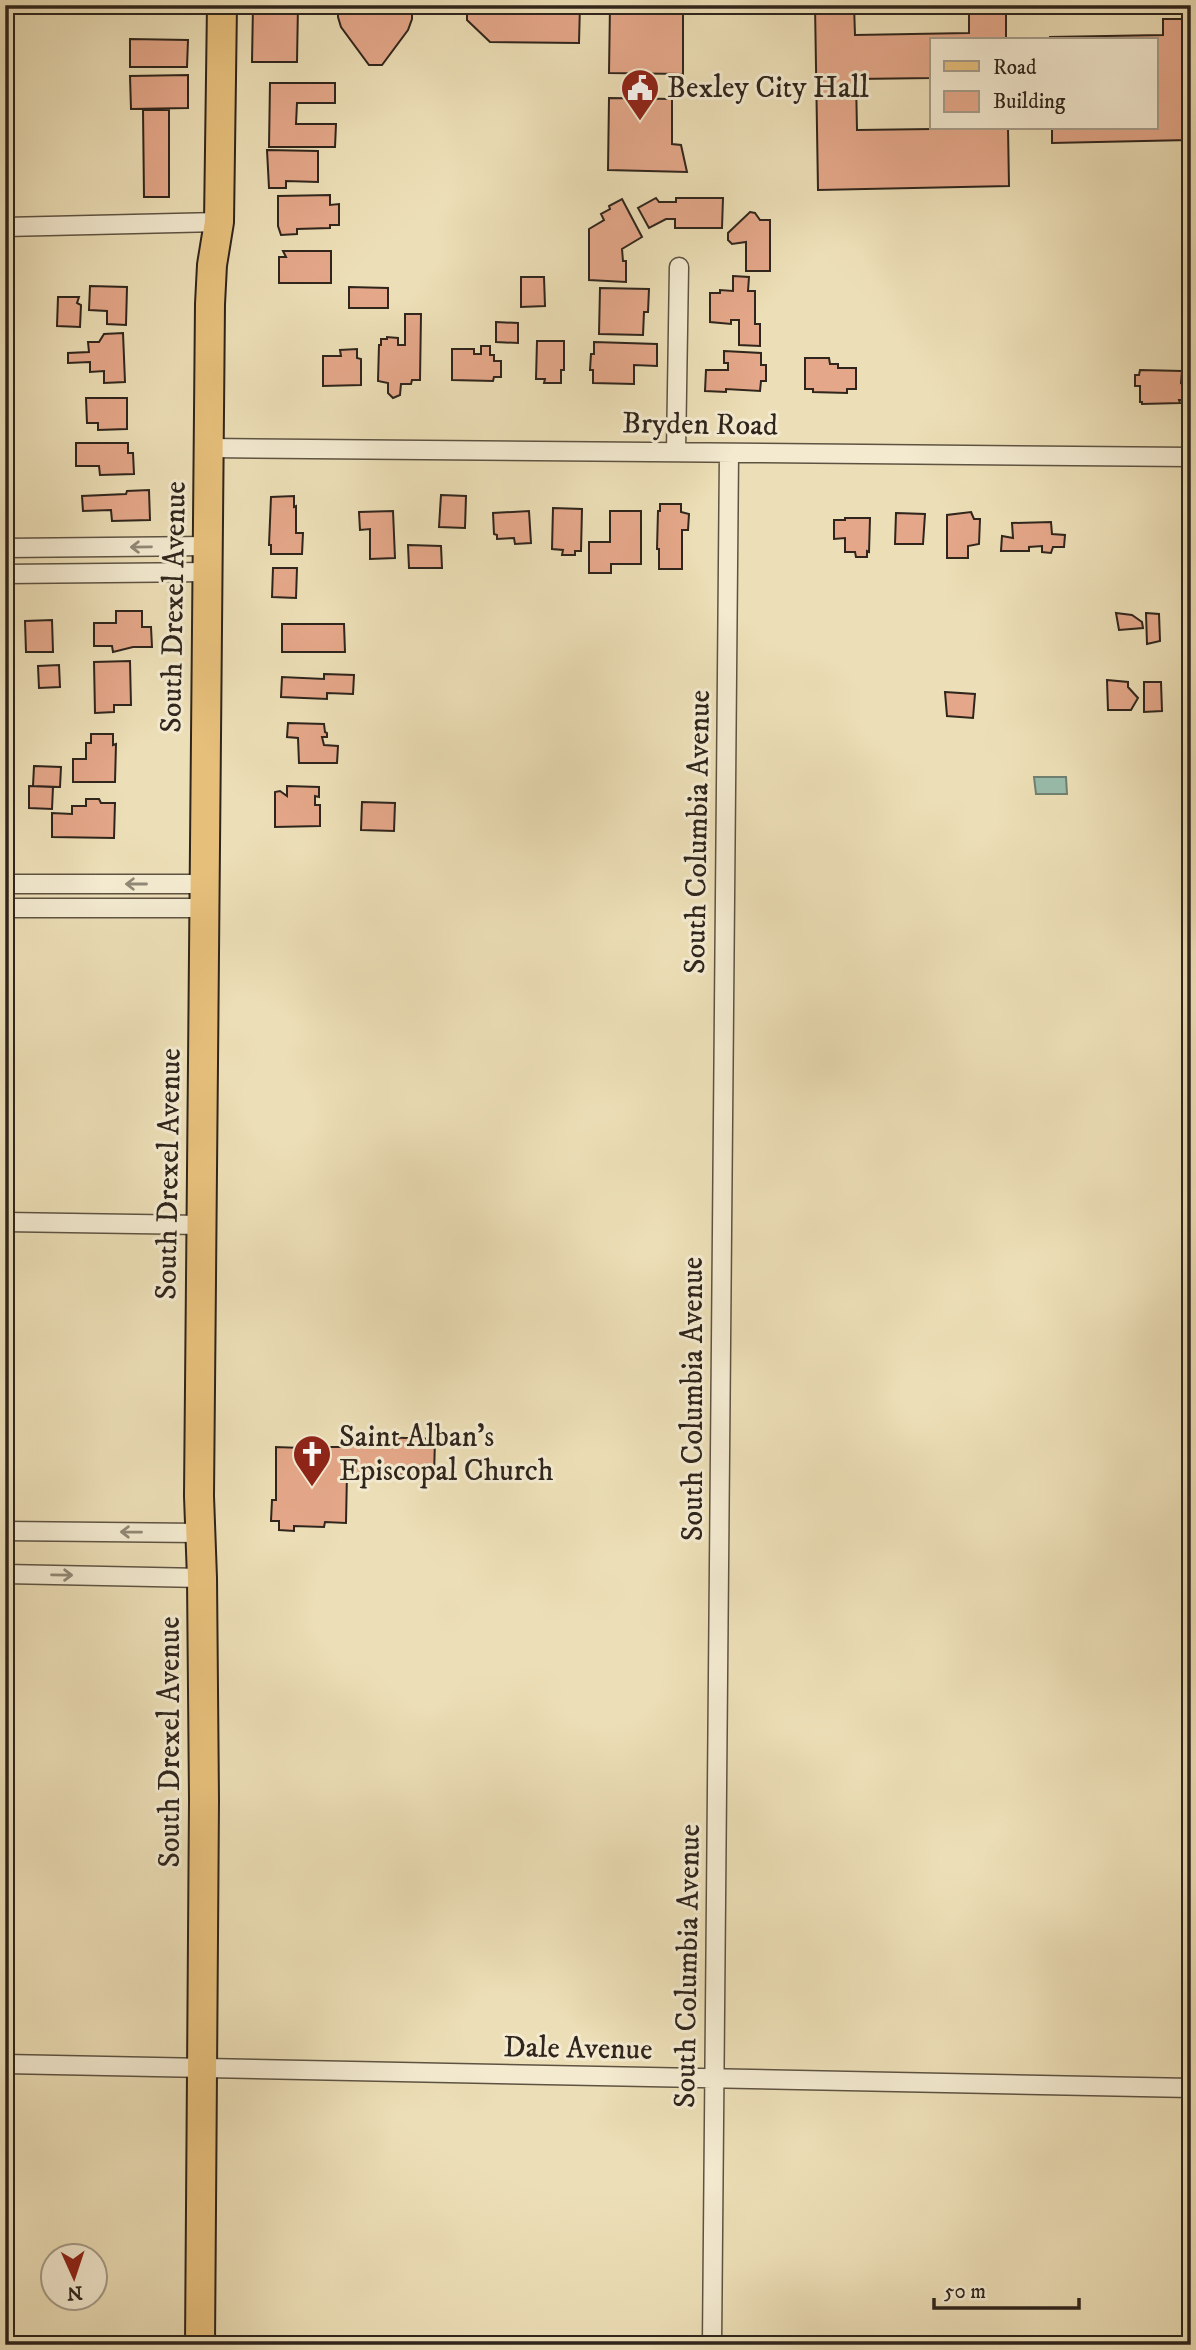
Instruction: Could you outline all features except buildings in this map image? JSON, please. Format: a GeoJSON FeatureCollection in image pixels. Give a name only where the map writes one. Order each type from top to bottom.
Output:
{"type":"FeatureCollection","features":[{"type":"Feature","properties":{"kind":"main road","name":"South Drexel Avenue"},"geometry":{"type":"LineString","coordinates":[[200,2345],[202,1578],[199,1533],[204,896],[212,265],[219,222],[222,5]]}},
{"type":"Feature","properties":{"kind":"street"},"geometry":{"type":"LineString","coordinates":[[5,227],[219,222]]}},
{"type":"Feature","properties":{"kind":"street"},"geometry":{"type":"LineString","coordinates":[[676,452],[679,267]]}},
{"type":"Feature","properties":{"kind":"street","name":"Bryden Road"},"geometry":{"type":"LineString","coordinates":[[209,448],[1191,457]]}},
{"type":"Feature","properties":{"kind":"street","name":"South Columbia Avenue"},"geometry":{"type":"LineString","coordinates":[[712,2345],[729,453]]}},
{"type":"Feature","properties":{"kind":"street"},"geometry":{"type":"LineString","coordinates":[[5,548],[209,559]]}},
{"type":"Feature","properties":{"kind":"street"},"geometry":{"type":"LineString","coordinates":[[5,574],[209,559]]}},
{"type":"Feature","properties":{"kind":"street"},"geometry":{"type":"LineString","coordinates":[[5,884],[204,896]]}},
{"type":"Feature","properties":{"kind":"street"},"geometry":{"type":"LineString","coordinates":[[5,908],[204,896]]}},
{"type":"Feature","properties":{"kind":"street"},"geometry":{"type":"LineString","coordinates":[[5,1222],[201,1225]]}},
{"type":"Feature","properties":{"kind":"street"},"geometry":{"type":"LineString","coordinates":[[5,1531],[199,1533]]}},
{"type":"Feature","properties":{"kind":"street"},"geometry":{"type":"LineString","coordinates":[[5,1574],[202,1578]]}},
{"type":"Feature","properties":{"kind":"street","name":"Dale Avenue"},"geometry":{"type":"LineString","coordinates":[[5,2064],[1191,2088]]}},
{"type":"Feature","properties":{"kind":"shaded area"},"geometry":{"type":"Polygon","coordinates":[[[1034,777],[1066,777],[1067,794],[1036,794],[1034,777]]]}},
{"type":"Feature","properties":{"kind":"place","name":"Bexley City Hall"},"geometry":{"type":"Point","coordinates":[640,122]}},
{"type":"Feature","properties":{"kind":"place","name":"Saint Alban's Episcopal Church"},"geometry":{"type":"Point","coordinates":[312,1488]}}]}
